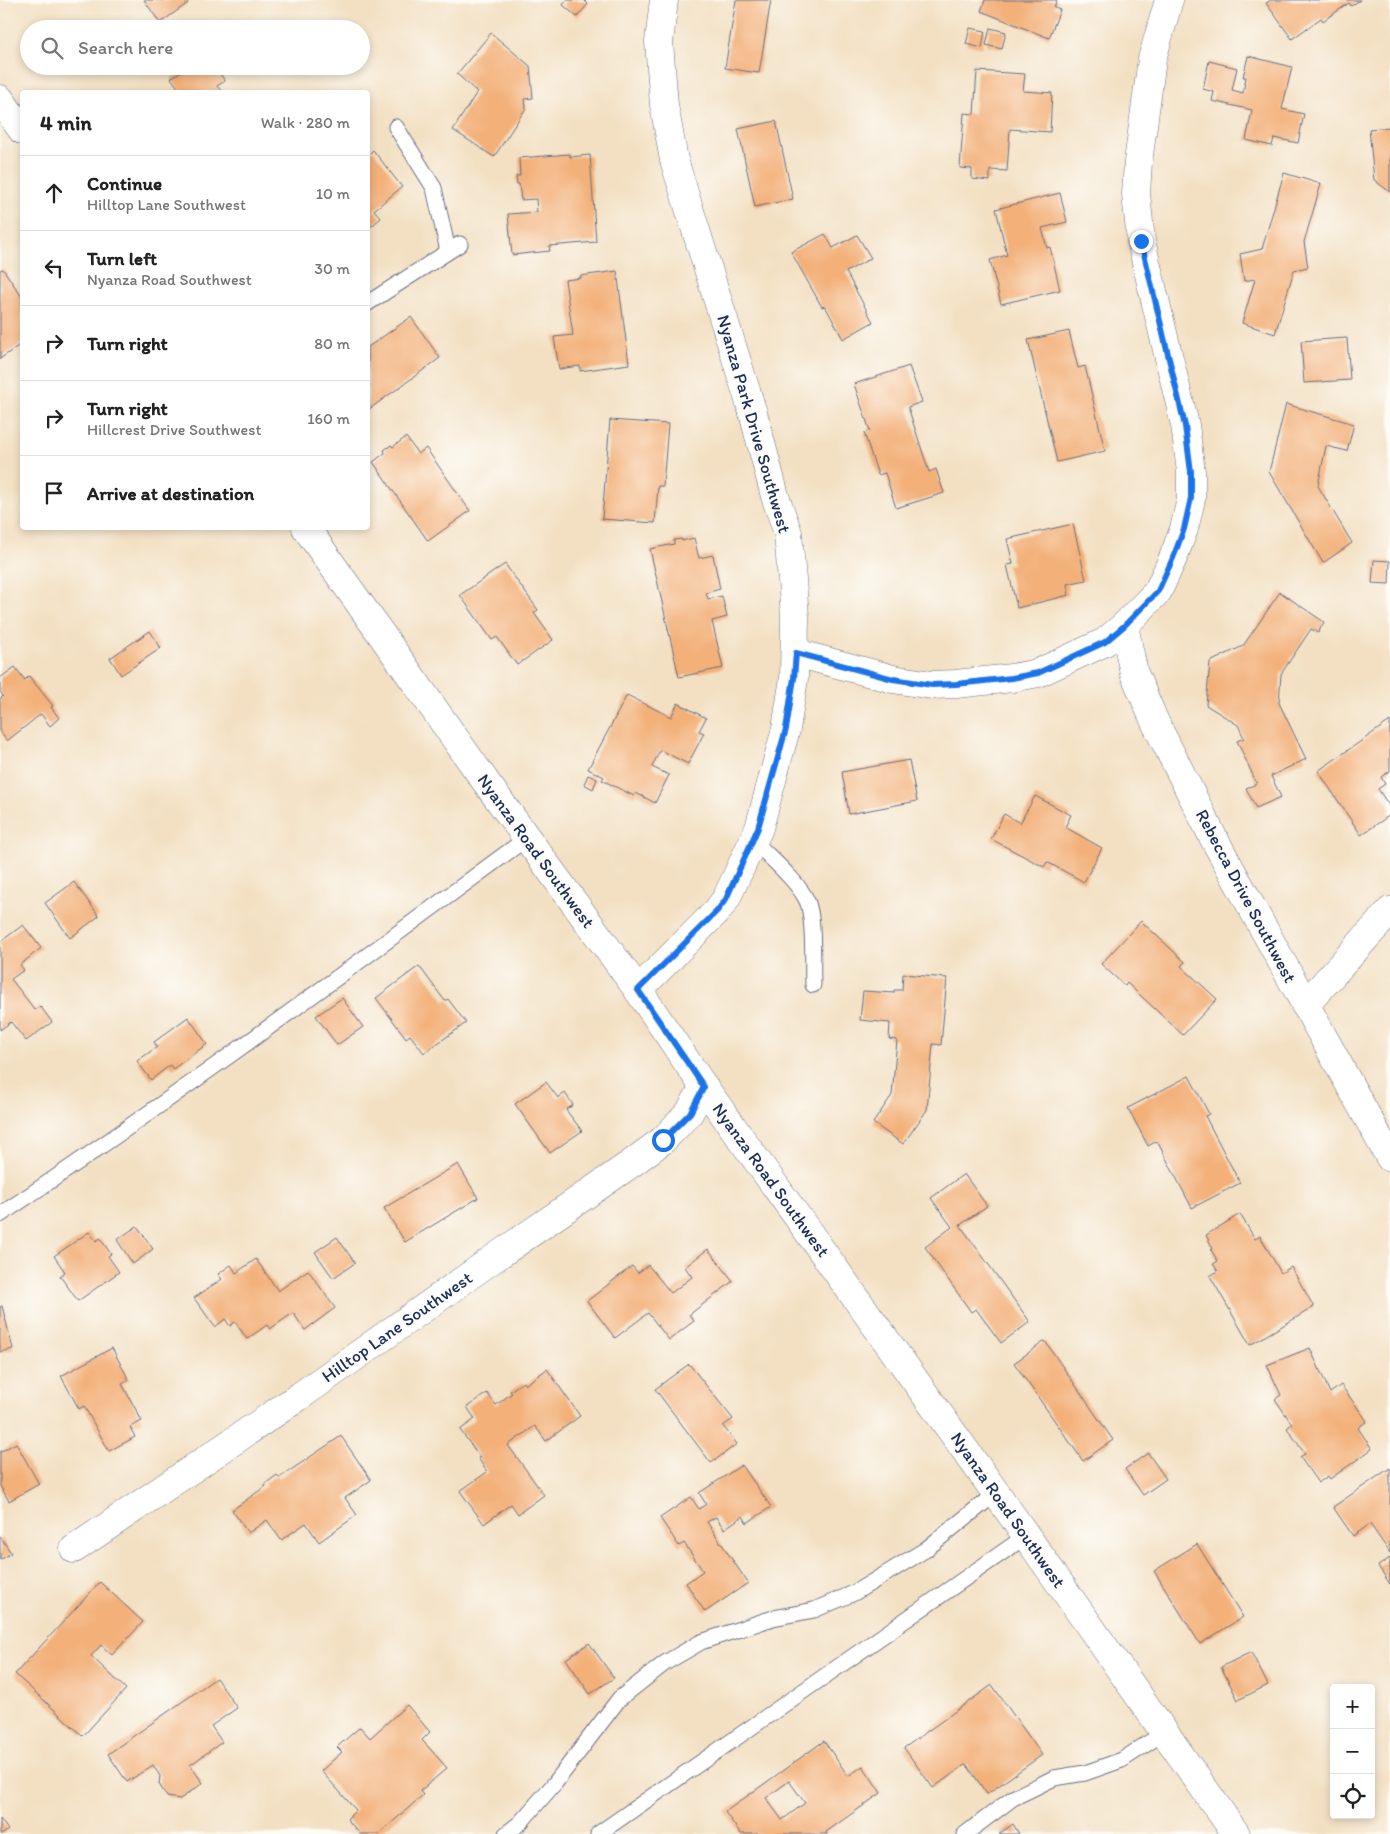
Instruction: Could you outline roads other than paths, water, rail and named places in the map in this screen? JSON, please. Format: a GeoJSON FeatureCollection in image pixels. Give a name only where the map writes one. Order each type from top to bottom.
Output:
{"type":"FeatureCollection","features":[{"type":"Feature","properties":{"kind":"street","name":"Nyanza Park Drive Southwest"},"geometry":{"type":"LineString","coordinates":[[638,990],[717,911],[726,899],[758,828],[786,729],[796,653],[796,616],[788,533],[775,496],[753,413],[674,160],[664,105],[659,42],[664,0]]}},
{"type":"Feature","properties":{"kind":"street"},"geometry":{"type":"LineString","coordinates":[[796,653],[893,679],[932,685],[1012,678],[1038,673],[1105,642],[1124,626],[1158,591],[1184,529],[1191,498],[1191,472],[1185,426],[1141,241],[1136,194],[1138,162],[1152,59],[1170,0]]}},
{"type":"Feature","properties":{"kind":"street"},"geometry":{"type":"LineString","coordinates":[[0,99],[20,127]]}},
{"type":"Feature","properties":{"kind":"street","name":"Nyanza Road Southwest"},"geometry":{"type":"LineString","coordinates":[[307,530],[638,990],[704,1087],[996,1492],[1236,1834]]}},
{"type":"Feature","properties":{"kind":"street","name":"Rebecca Drive Southwest"},"geometry":{"type":"LineString","coordinates":[[1124,626],[1134,673],[1155,722],[1213,837],[1390,1158]]}},
{"type":"Feature","properties":{"kind":"street"},"geometry":{"type":"LineString","coordinates":[[1305,1006],[1390,911]]}},
{"type":"Feature","properties":{"kind":"street","name":"Hilltop Lane Southwest"},"geometry":{"type":"LineString","coordinates":[[74,1549],[300,1396],[632,1163],[663,1140],[690,1113],[704,1087]]}},
{"type":"Feature","properties":{"kind":"lane"},"geometry":{"type":"LineString","coordinates":[[370,302],[454,247],[434,188],[396,127]]}},
{"type":"Feature","properties":{"kind":"lane"},"geometry":{"type":"LineString","coordinates":[[0,1215],[103,1146],[207,1072],[527,838]]}},
{"type":"Feature","properties":{"kind":"lane"},"geometry":{"type":"LineString","coordinates":[[753,840],[799,888],[807,901],[811,917],[813,985]]}},
{"type":"Feature","properties":{"kind":"lane"},"geometry":{"type":"LineString","coordinates":[[506,1834],[520,1823],[555,1783],[619,1699],[665,1663],[701,1642],[774,1618],[814,1610],[854,1593],[925,1550],[996,1492]]}},
{"type":"Feature","properties":{"kind":"lane"},"geometry":{"type":"LineString","coordinates":[[598,1834],[1026,1536]]}},
{"type":"Feature","properties":{"kind":"lane"},"geometry":{"type":"LineString","coordinates":[[964,1834],[1013,1798],[1054,1778],[1086,1773],[1122,1760],[1164,1732]]}}]}
